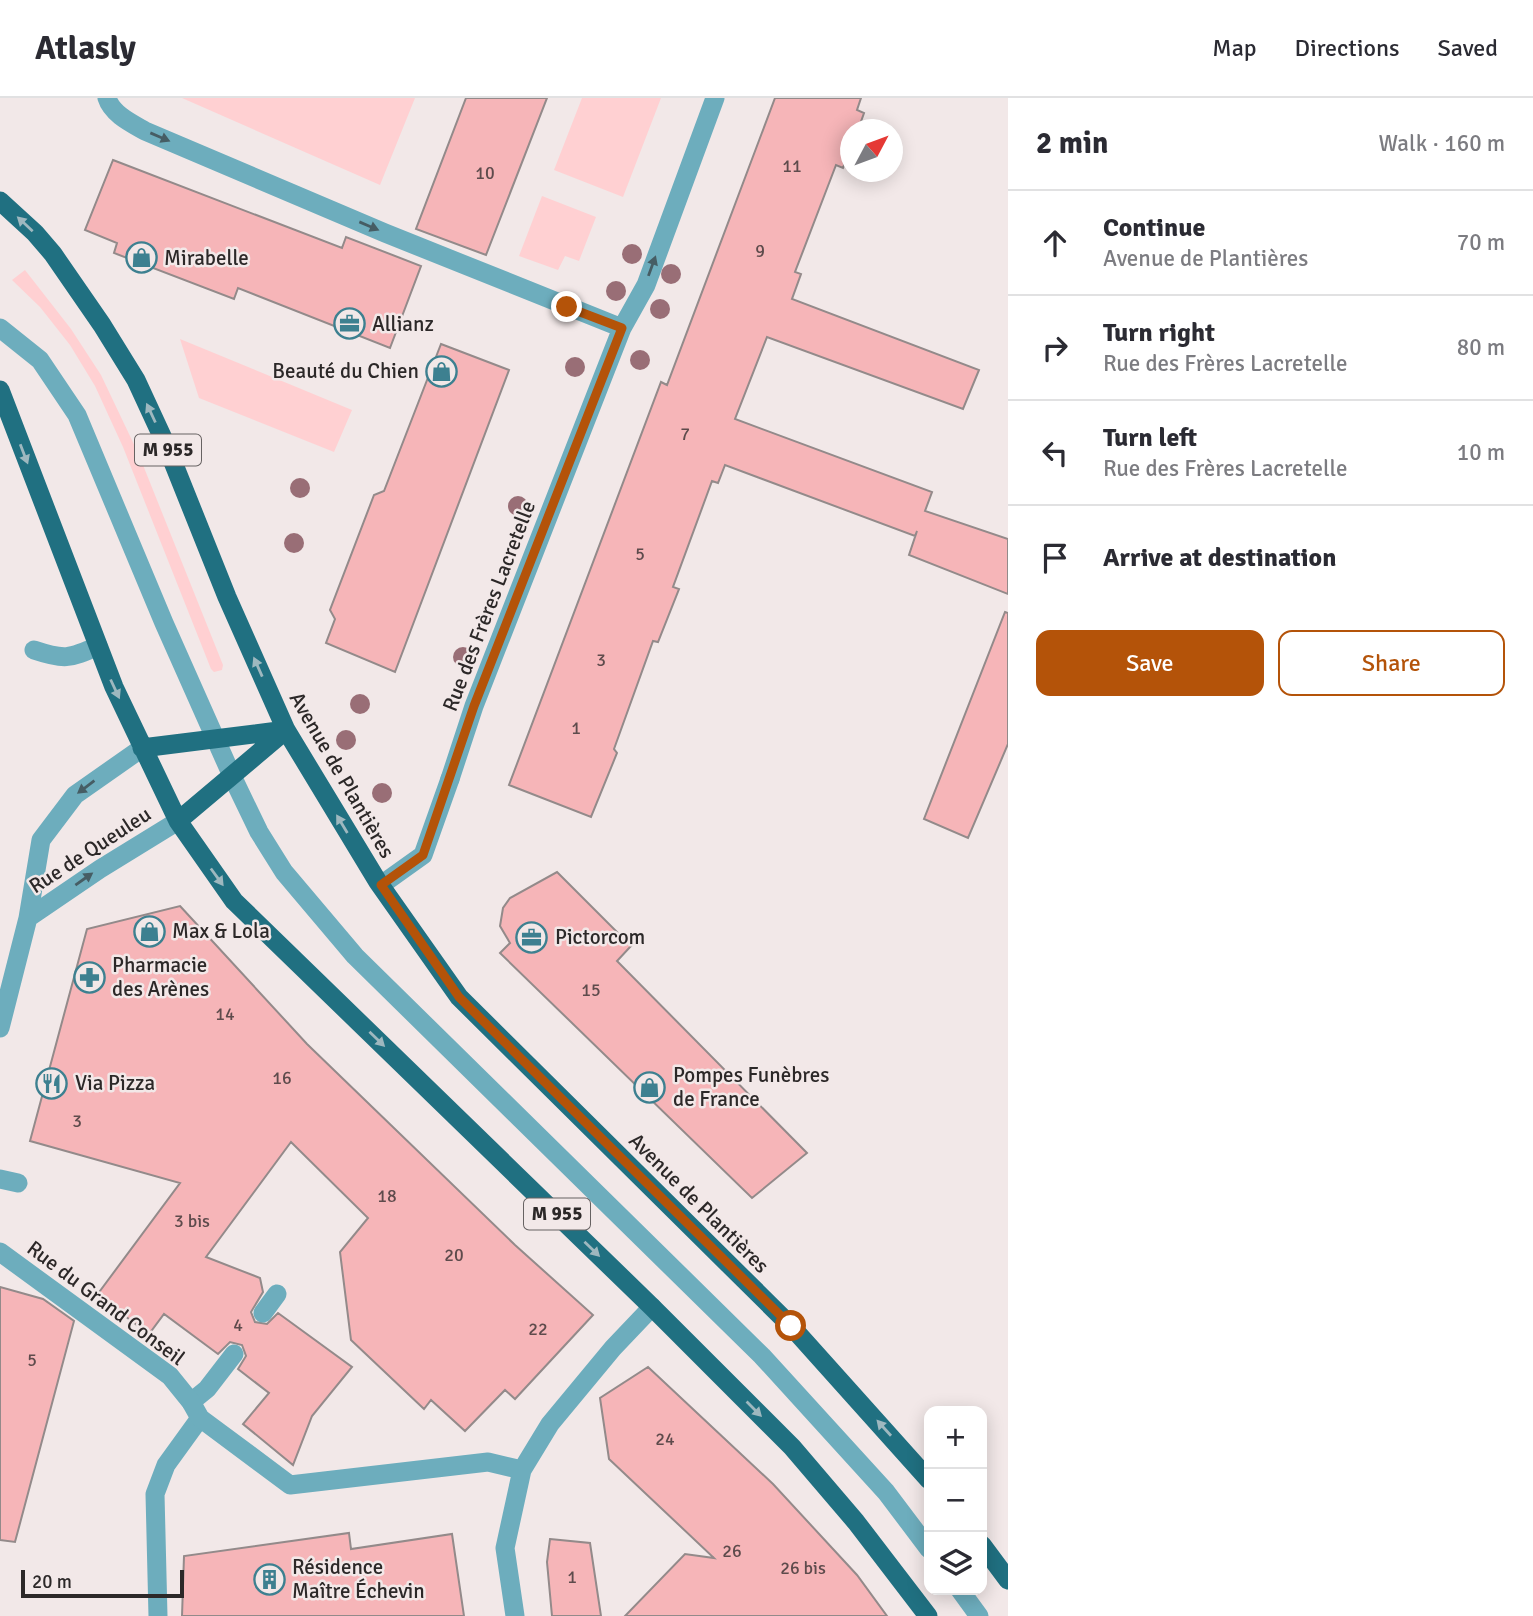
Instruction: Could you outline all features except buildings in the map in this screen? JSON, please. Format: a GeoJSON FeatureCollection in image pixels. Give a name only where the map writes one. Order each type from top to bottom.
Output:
{"type":"FeatureCollection","features":[{"type":"Feature","properties":{"kind":"main road","name":"Avenue de Plantières"},"geometry":{"type":"LineString","coordinates":[[0,201],[35,233],[53,254],[136,380],[167,447],[227,597],[286,730],[381,885],[459,997],[791,1326],[924,1473]]}},
{"type":"Feature","properties":{"kind":"main road","name":"M 955"},"geometry":{"type":"LineString","coordinates":[[0,390],[109,677],[178,821],[234,901],[652,1307],[792,1447],[856,1522],[928,1616]]}},
{"type":"Feature","properties":{"kind":"main road"},"geometry":{"type":"LineString","coordinates":[[142,748],[286,730]]}},
{"type":"Feature","properties":{"kind":"main road"},"geometry":{"type":"LineString","coordinates":[[178,821],[286,730]]}},
{"type":"Feature","properties":{"kind":"main road"},"geometry":{"type":"LineString","coordinates":[[987,1552],[1008,1580]]}},
{"type":"Feature","properties":{"kind":"street"},"geometry":{"type":"LineString","coordinates":[[107,98],[109,105],[125,120],[145,131],[385,233],[622,328]]}},
{"type":"Feature","properties":{"kind":"street","name":"Rue des Frères Lacretelle"},"geometry":{"type":"LineString","coordinates":[[381,885],[423,855],[474,706],[622,328],[646,285],[715,98]]}},
{"type":"Feature","properties":{"kind":"street","name":"M 955"},"geometry":{"type":"LineString","coordinates":[[0,328],[40,360],[77,415],[215,739],[259,832],[284,872],[355,956],[762,1356],[886,1492],[924,1542]]}},
{"type":"Feature","properties":{"kind":"street"},"geometry":{"type":"LineString","coordinates":[[34,650],[57,658],[76,655],[97,646]]}},
{"type":"Feature","properties":{"kind":"street","name":"Rue de Queuleu"},"geometry":{"type":"LineString","coordinates":[[0,1028],[28,918],[41,840],[75,795],[142,748]]}},
{"type":"Feature","properties":{"kind":"street","name":"Rue de Queuleu"},"geometry":{"type":"LineString","coordinates":[[28,918],[108,863],[178,821]]}},
{"type":"Feature","properties":{"kind":"street","name":"Rue du Grand Conseil"},"geometry":{"type":"LineString","coordinates":[[0,1252],[170,1376],[195,1410],[290,1485],[488,1462],[522,1470]]}},
{"type":"Feature","properties":{"kind":"street"},"geometry":{"type":"LineString","coordinates":[[263,1313],[277,1294]]}},
{"type":"Feature","properties":{"kind":"street"},"geometry":{"type":"LineString","coordinates":[[515,1616],[505,1548],[522,1470],[550,1424],[613,1348],[652,1307]]}},
{"type":"Feature","properties":{"kind":"street"},"geometry":{"type":"LineString","coordinates":[[158,1616],[155,1494],[166,1465],[195,1410],[207,1389],[234,1354]]}},
{"type":"Feature","properties":{"kind":"street"},"geometry":{"type":"LineString","coordinates":[[964,1595],[979,1616]]}},
{"type":"Feature","properties":{"kind":"shaded area"},"geometry":{"type":"Polygon","coordinates":[[[182,98],[415,98],[380,185],[182,98]]]}},
{"type":"Feature","properties":{"kind":"shaded area"},"geometry":{"type":"Polygon","coordinates":[[[582,98],[661,98],[623,197],[554,170],[582,98]]]}},
{"type":"Feature","properties":{"kind":"shaded area"},"geometry":{"type":"Polygon","coordinates":[[[542,196],[596,217],[579,261],[565,256],[558,270],[519,256],[542,196]]]}},
{"type":"Feature","properties":{"kind":"shaded area"},"geometry":{"type":"Polygon","coordinates":[[[25,270],[71,329],[101,375],[139,455],[223,665],[222,670],[214,672],[211,669],[123,447],[95,386],[70,345],[40,307],[12,280],[25,270]]]}},
{"type":"Feature","properties":{"kind":"shaded area"},"geometry":{"type":"Polygon","coordinates":[[[180,339],[352,410],[334,452],[199,398],[180,339]]]}},
{"type":"Feature","properties":{"kind":"place","name":"Mirabelle"},"geometry":{"type":"Point","coordinates":[141,258]}},
{"type":"Feature","properties":{"kind":"place","name":"Allianz"},"geometry":{"type":"Point","coordinates":[349,324]}},
{"type":"Feature","properties":{"kind":"place","name":"Beauté du Chien"},"geometry":{"type":"Point","coordinates":[442,371]}},
{"type":"Feature","properties":{"kind":"place","name":"Max & Lola"},"geometry":{"type":"Point","coordinates":[149,931]}},
{"type":"Feature","properties":{"kind":"place","name":"Pictorcom"},"geometry":{"type":"Point","coordinates":[532,937]}},
{"type":"Feature","properties":{"kind":"place","name":"Pharmacie des Arènes"},"geometry":{"type":"Point","coordinates":[89,977]}},
{"type":"Feature","properties":{"kind":"place","name":"Via Pizza"},"geometry":{"type":"Point","coordinates":[52,1083]}},
{"type":"Feature","properties":{"kind":"place","name":"Pompes Funèbres de France"},"geometry":{"type":"Point","coordinates":[650,1087]}},
{"type":"Feature","properties":{"kind":"place","name":"Résidence Maître Échevin"},"geometry":{"type":"Point","coordinates":[269,1579]}},
{"type":"Feature","properties":{"kind":"route"},"geometry":{"type":"LineString","coordinates":[[567,307],[622,328],[474,706],[423,855],[381,885],[459,997],[791,1326]]}}]}
